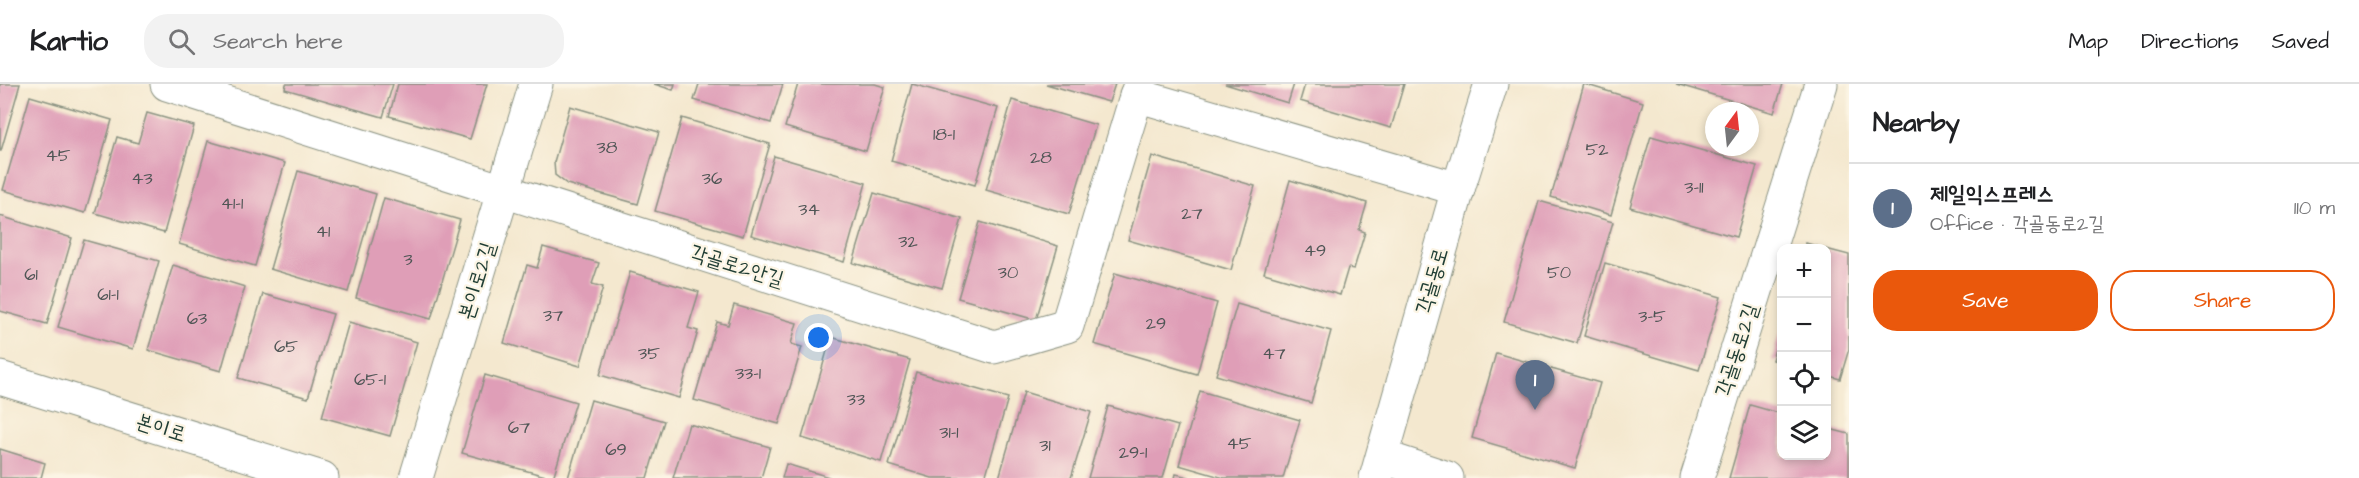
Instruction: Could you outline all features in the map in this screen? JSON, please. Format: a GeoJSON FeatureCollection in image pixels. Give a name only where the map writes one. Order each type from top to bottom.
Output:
{"type":"FeatureCollection","features":[{"type":"Feature","properties":{"kind":"street","name":"각골로2안길"},"geometry":{"type":"LineString","coordinates":[[167,84],[994,347],[1067,326],[1138,89]]}},
{"type":"Feature","properties":{"kind":"street","name":"본이로2길"},"geometry":{"type":"LineString","coordinates":[[416,478],[536,84]]}},
{"type":"Feature","properties":{"kind":"street","name":"각골동로"},"geometry":{"type":"LineString","coordinates":[[1379,468],[1458,189],[1491,84]]}},
{"type":"Feature","properties":{"kind":"street","name":"각골동로2길"},"geometry":{"type":"LineString","coordinates":[[1697,478],[1821,84]]}},
{"type":"Feature","properties":{"kind":"street"},"geometry":{"type":"LineString","coordinates":[[1138,89],[1458,189]]}},
{"type":"Feature","properties":{"kind":"street","name":"본이로"},"geometry":{"type":"LineString","coordinates":[[0,378],[322,478]]}},
{"type":"Feature","properties":{"kind":"street"},"geometry":{"type":"LineString","coordinates":[[1379,468],[1447,478]]}},
{"type":"Feature","properties":{"kind":"building"},"geometry":{"type":"Polygon","coordinates":[[[0,84],[20,84],[1,151],[0,151],[0,84]]]}},
{"type":"Feature","properties":{"kind":"building"},"geometry":{"type":"Polygon","coordinates":[[[286,84],[393,84],[383,117],[285,89],[286,84]]]}},
{"type":"Feature","properties":{"kind":"building"},"geometry":{"type":"Polygon","coordinates":[[[398,84],[487,84],[470,139],[389,116],[398,84]]]}},
{"type":"Feature","properties":{"kind":"building"},"geometry":{"type":"Polygon","coordinates":[[[654,84],[675,84],[673,90],[654,84]]]}},
{"type":"Feature","properties":{"kind":"building"},"geometry":{"type":"Polygon","coordinates":[[[699,84],[783,84],[771,123],[694,100],[699,84]]]}},
{"type":"Feature","properties":{"kind":"building"},"geometry":{"type":"Polygon","coordinates":[[[798,84],[875,84],[885,87],[866,151],[785,127],[798,84]]]}},
{"type":"Feature","properties":{"kind":"building"},"geometry":{"type":"Polygon","coordinates":[[[912,84],[998,108],[975,185],[891,161],[912,84]]]}},
{"type":"Feature","properties":{"kind":"building"},"geometry":{"type":"Polygon","coordinates":[[[1046,84],[1115,84],[1109,102],[1046,84]]]}},
{"type":"Feature","properties":{"kind":"building"},"geometry":{"type":"Polygon","coordinates":[[[1225,84],[1294,84],[1288,103],[1225,84]]]}},
{"type":"Feature","properties":{"kind":"building"},"geometry":{"type":"Polygon","coordinates":[[[1305,84],[1404,84],[1391,128],[1300,101],[1305,84]]]}},
{"type":"Feature","properties":{"kind":"building"},"geometry":{"type":"Polygon","coordinates":[[[1584,84],[1643,102],[1611,215],[1551,197],[1584,84]]]}},
{"type":"Feature","properties":{"kind":"building"},"geometry":{"type":"Polygon","coordinates":[[[1676,84],[1783,84],[1774,113],[1759,109],[1759,102],[1737,102],[1676,84]]]}},
{"type":"Feature","properties":{"kind":"building"},"geometry":{"type":"Polygon","coordinates":[[[30,96],[112,120],[85,213],[3,190],[30,96]]]}},
{"type":"Feature","properties":{"kind":"building"},"geometry":{"type":"Polygon","coordinates":[[[1012,100],[1096,125],[1069,214],[986,190],[1012,100]]]}},
{"type":"Feature","properties":{"kind":"building"},"geometry":{"type":"Polygon","coordinates":[[[570,106],[659,132],[638,204],[567,184],[555,175],[554,162],[570,106]]]}},
{"type":"Feature","properties":{"kind":"building"},"geometry":{"type":"Polygon","coordinates":[[[147,113],[194,126],[164,233],[95,213],[117,137],[138,143],[147,113]]]}},
{"type":"Feature","properties":{"kind":"building"},"geometry":{"type":"Polygon","coordinates":[[[682,118],[770,144],[743,236],[655,211],[682,118]]]}},
{"type":"Feature","properties":{"kind":"building"},"geometry":{"type":"Polygon","coordinates":[[[1651,136],[1705,151],[1705,156],[1722,156],[1757,166],[1736,237],[1630,207],[1651,136]]]}},
{"type":"Feature","properties":{"kind":"building"},"geometry":{"type":"Polygon","coordinates":[[[208,141],[285,163],[255,266],[179,244],[208,141]]]}},
{"type":"Feature","properties":{"kind":"building"},"geometry":{"type":"Polygon","coordinates":[[[774,156],[866,183],[844,262],[751,235],[774,156]]]}},
{"type":"Feature","properties":{"kind":"building"},"geometry":{"type":"Polygon","coordinates":[[[1152,156],[1255,186],[1231,270],[1128,240],[1152,156]]]}},
{"type":"Feature","properties":{"kind":"building"},"geometry":{"type":"Polygon","coordinates":[[[298,171],[376,194],[348,292],[270,269],[298,171]]]}},
{"type":"Feature","properties":{"kind":"building"},"geometry":{"type":"Polygon","coordinates":[[[1290,180],[1367,203],[1359,230],[1365,232],[1354,269],[1348,268],[1340,295],[1264,273],[1290,180]]]}},
{"type":"Feature","properties":{"kind":"building"},"geometry":{"type":"Polygon","coordinates":[[[874,193],[962,219],[942,288],[853,263],[874,193]]]}},
{"type":"Feature","properties":{"kind":"building"},"geometry":{"type":"Polygon","coordinates":[[[384,198],[460,220],[431,319],[356,298],[384,198]]]}},
{"type":"Feature","properties":{"kind":"building"},"geometry":{"type":"Polygon","coordinates":[[[1539,201],[1613,222],[1577,343],[1504,322],[1539,201]]]}},
{"type":"Feature","properties":{"kind":"building"},"geometry":{"type":"Polygon","coordinates":[[[0,216],[72,238],[47,324],[0,311],[0,216]]]}},
{"type":"Feature","properties":{"kind":"building"},"geometry":{"type":"Polygon","coordinates":[[[980,222],[1058,246],[1036,320],[958,298],[980,222]]]}},
{"type":"Feature","properties":{"kind":"building"},"geometry":{"type":"Polygon","coordinates":[[[84,240],[159,261],[133,349],[58,327],[84,240]]]}},
{"type":"Feature","properties":{"kind":"building"},"geometry":{"type":"Polygon","coordinates":[[[543,247],[599,263],[592,284],[603,287],[580,366],[504,343],[527,265],[537,268],[543,247]]]}},
{"type":"Feature","properties":{"kind":"building"},"geometry":{"type":"Polygon","coordinates":[[[1831,250],[1849,255],[1849,349],[1840,379],[1831,376],[1831,250]]]}},
{"type":"Feature","properties":{"kind":"building"},"geometry":{"type":"Polygon","coordinates":[[[1605,263],[1721,297],[1699,370],[1584,336],[1605,263]]]}},
{"type":"Feature","properties":{"kind":"building"},"geometry":{"type":"Polygon","coordinates":[[[173,265],[245,287],[221,371],[148,350],[173,265]]]}},
{"type":"Feature","properties":{"kind":"building"},"geometry":{"type":"Polygon","coordinates":[[[630,272],[699,292],[688,328],[698,331],[679,398],[600,375],[630,272]]]}},
{"type":"Feature","properties":{"kind":"building"},"geometry":{"type":"Polygon","coordinates":[[[1115,273],[1217,303],[1197,374],[1094,344],[1115,273]]]}},
{"type":"Feature","properties":{"kind":"building"},"geometry":{"type":"Polygon","coordinates":[[[263,294],[333,314],[308,398],[238,378],[263,294]]]}},
{"type":"Feature","properties":{"kind":"building"},"geometry":{"type":"Polygon","coordinates":[[[1237,304],[1331,331],[1311,403],[1216,375],[1237,304]]]}},
{"type":"Feature","properties":{"kind":"building"},"geometry":{"type":"Polygon","coordinates":[[[734,305],[797,323],[791,344],[802,347],[779,424],[694,400],[717,322],[728,325],[734,305]]]}},
{"type":"Feature","properties":{"kind":"building"},"geometry":{"type":"Polygon","coordinates":[[[349,322],[417,342],[390,436],[322,417],[349,322]]]}},
{"type":"Feature","properties":{"kind":"building"},"geometry":{"type":"Polygon","coordinates":[[[831,337],[910,360],[881,462],[802,438],[831,337]]]}},
{"type":"Feature","properties":{"kind":"building"},"geometry":{"type":"Polygon","coordinates":[[[1777,342],[1777,361],[1772,360],[1777,342]]]}},
{"type":"Feature","properties":{"kind":"building"},"geometry":{"type":"Polygon","coordinates":[[[1496,353],[1600,383],[1575,468],[1472,438],[1496,353]]]}},
{"type":"Feature","properties":{"kind":"building"},"geometry":{"type":"Polygon","coordinates":[[[916,372],[1008,398],[985,478],[932,478],[889,465],[916,372]]]}},
{"type":"Feature","properties":{"kind":"building"},"geometry":{"type":"Polygon","coordinates":[[[485,375],[576,402],[553,478],[462,453],[485,375]]]}},
{"type":"Feature","properties":{"kind":"building"},"geometry":{"type":"Polygon","coordinates":[[[1200,391],[1300,420],[1283,478],[1224,478],[1179,465],[1200,391]]]}},
{"type":"Feature","properties":{"kind":"building"},"geometry":{"type":"Polygon","coordinates":[[[1024,392],[1091,412],[1071,478],[999,478],[1024,392]]]}},
{"type":"Feature","properties":{"kind":"building"},"geometry":{"type":"Polygon","coordinates":[[[591,400],[664,421],[647,478],[568,478],[591,400]]]}},
{"type":"Feature","properties":{"kind":"building"},"geometry":{"type":"Polygon","coordinates":[[[1750,405],[1777,413],[1777,460],[1831,460],[1831,429],[1849,434],[1849,478],[1729,478],[1750,405]]]}},
{"type":"Feature","properties":{"kind":"building"},"geometry":{"type":"Polygon","coordinates":[[[1108,406],[1178,426],[1163,478],[1088,478],[1108,406]]]}},
{"type":"Feature","properties":{"kind":"building"},"geometry":{"type":"Polygon","coordinates":[[[689,424],[770,447],[761,478],[673,478],[689,424]]]}},
{"type":"Feature","properties":{"kind":"building"},"geometry":{"type":"Polygon","coordinates":[[[0,449],[45,463],[41,478],[0,478],[0,449]]]}},
{"type":"Feature","properties":{"kind":"building"},"geometry":{"type":"Polygon","coordinates":[[[786,464],[829,477],[829,478],[782,478],[786,464]]]}},
{"type":"Feature","properties":{"kind":"building"},"geometry":{"type":"Polygon","coordinates":[[[1176,474],[1189,477],[1189,478],[1175,478],[1176,474]]]}},
{"type":"Feature","properties":{"kind":"place","name":"제일익스프레스"},"geometry":{"type":"Point","coordinates":[1535,410]}}]}
